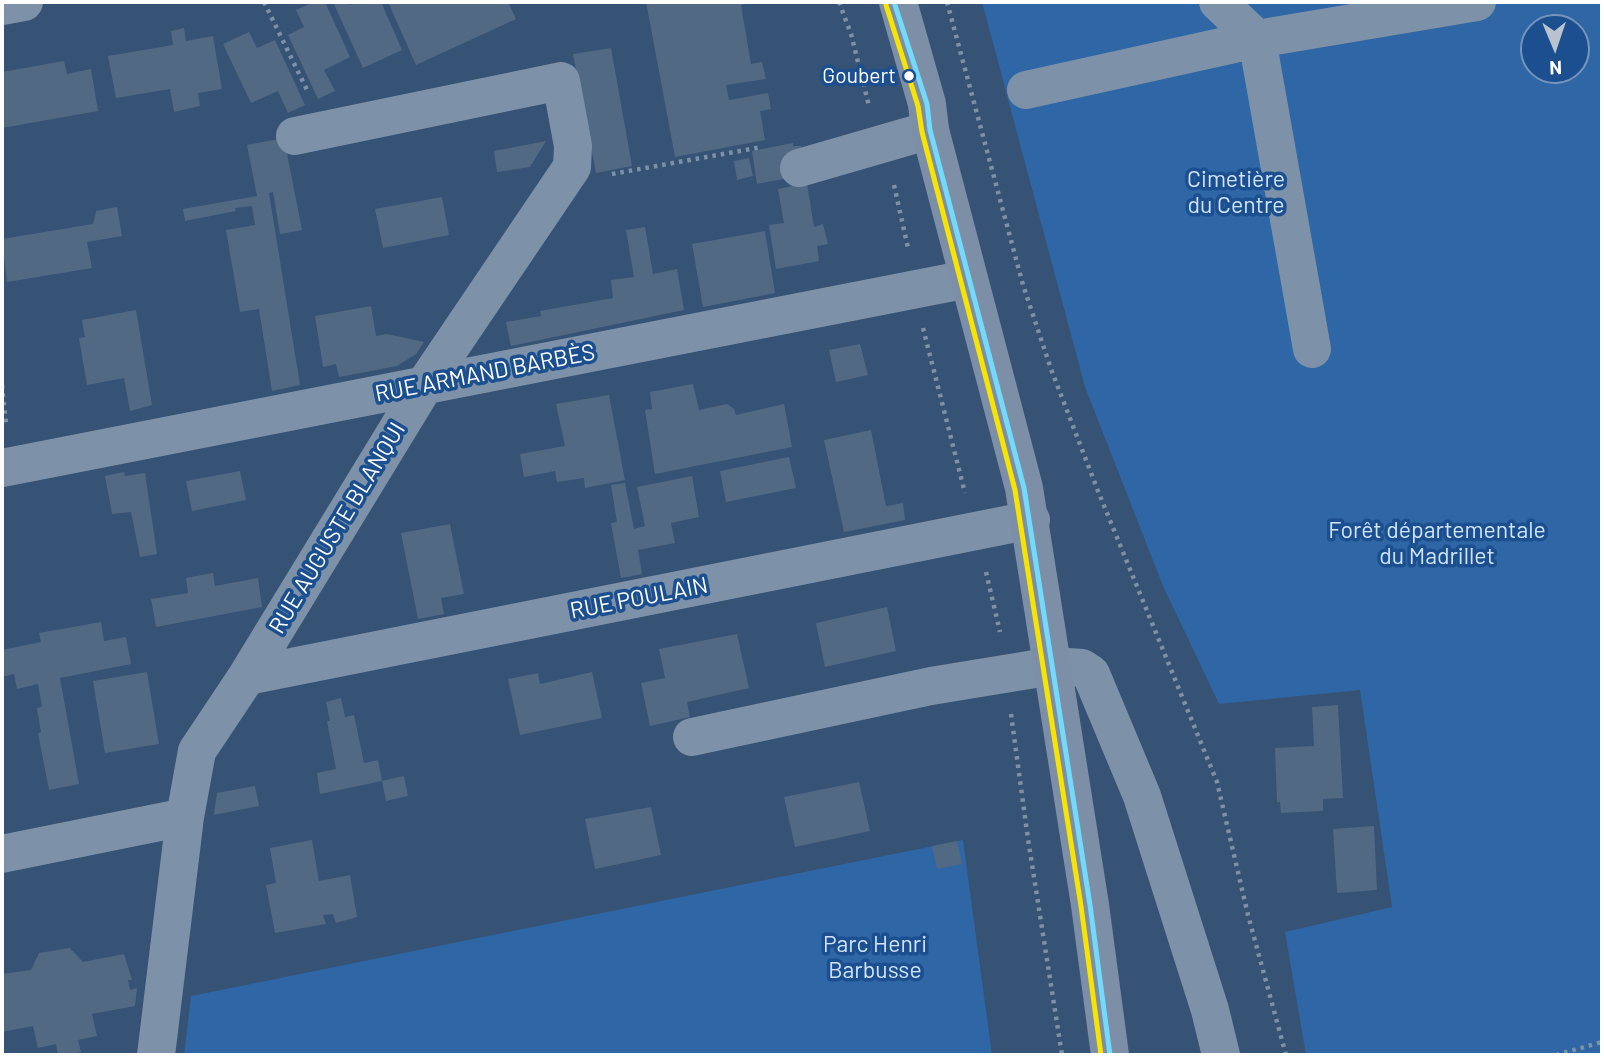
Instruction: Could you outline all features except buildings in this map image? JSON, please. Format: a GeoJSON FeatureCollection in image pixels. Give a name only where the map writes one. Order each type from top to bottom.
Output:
{"type":"FeatureCollection","features":[{"type":"Feature","properties":{"kind":"main road"},"geometry":{"type":"LineString","coordinates":[[898,8],[927,104],[930,130],[1031,520],[1110,1055]]}},
{"type":"Feature","properties":{"kind":"street"},"geometry":{"type":"LineString","coordinates":[[2,6],[24,2]]}},
{"type":"Feature","properties":{"kind":"street"},"geometry":{"type":"LineString","coordinates":[[1218,2],[1257,39]]}},
{"type":"Feature","properties":{"kind":"street"},"geometry":{"type":"LineString","coordinates":[[1250,2],[1312,349]]}},
{"type":"Feature","properties":{"kind":"street"},"geometry":{"type":"LineString","coordinates":[[1026,90],[1257,39],[1476,2]]}},
{"type":"Feature","properties":{"kind":"street","name":"RUE AUGUSTE BLANQUI"},"geometry":{"type":"LineString","coordinates":[[156,1055],[185,817],[197,751],[247,676],[424,386],[572,167],[573,146],[561,81],[311,133]]}},
{"type":"Feature","properties":{"kind":"street"},"geometry":{"type":"LineString","coordinates":[[799,168],[930,130]]}},
{"type":"Feature","properties":{"kind":"street","name":"RUE ARMAND BARBÈS"},"geometry":{"type":"LineString","coordinates":[[2,468],[968,279]]}},
{"type":"Feature","properties":{"kind":"street","name":"RUE POULAIN"},"geometry":{"type":"LineString","coordinates":[[247,676],[1031,520]]}},
{"type":"Feature","properties":{"kind":"street"},"geometry":{"type":"LineString","coordinates":[[692,737],[931,687],[1054,666],[1083,668],[1091,674],[1143,796],[1210,1010],[1221,1055]]}},
{"type":"Feature","properties":{"kind":"street"},"geometry":{"type":"LineString","coordinates":[[2,854],[185,817]]}},
{"type":"Feature","properties":{"kind":"path"},"geometry":{"type":"LineString","coordinates":[[264,2],[311,133]]}},
{"type":"Feature","properties":{"kind":"path"},"geometry":{"type":"LineString","coordinates":[[947,2],[1023,285],[1051,369],[1217,782],[1248,915],[1286,1055]]}},
{"type":"Feature","properties":{"kind":"path"},"geometry":{"type":"LineString","coordinates":[[559,183],[766,146]]}},
{"type":"Feature","properties":{"kind":"path"},"geometry":{"type":"LineString","coordinates":[[922,323],[967,501]]}},
{"type":"Feature","properties":{"kind":"path"},"geometry":{"type":"LineString","coordinates":[[983,563],[1000,635],[1062,1055]]}},
{"type":"Feature","properties":{"kind":"path"},"geometry":{"type":"LineString","coordinates":[[1556,1055],[1602,1042]]}},
{"type":"Feature","properties":{"kind":"green space"},"geometry":{"type":"Polygon","coordinates":[[[982,2],[1602,2],[1602,1055],[1306,1055],[1285,932],[1392,907],[1360,690],[1219,704],[1163,586],[1085,387],[982,2]]]}},
{"type":"Feature","properties":{"kind":"green space","name":"Parc Henri Barbusse"},"geometry":{"type":"Polygon","coordinates":[[[963,840],[992,1055],[184,1055],[191,996],[963,840]]]}},
{"type":"Feature","properties":{"kind":"transit line"},"geometry":{"type":"LineString","coordinates":[[894,2],[927,104],[930,130],[1024,488],[1090,905],[1110,1055]]}},
{"type":"Feature","properties":{"kind":"transit line"},"geometry":{"type":"LineString","coordinates":[[886,5],[918,106],[922,132],[1015,490],[1081,906],[1101,1055]]}},
{"type":"Feature","properties":{"kind":"place","name":"Goubert"},"geometry":{"type":"Point","coordinates":[909,76]}},
{"type":"Feature","properties":{"kind":"park label","name":"Cimetière du Centre"},"geometry":{"type":"Point","coordinates":[1236,192]}},
{"type":"Feature","properties":{"kind":"park label","name":"Forêt départementale du Madrillet"},"geometry":{"type":"Point","coordinates":[1437,543]}}]}
